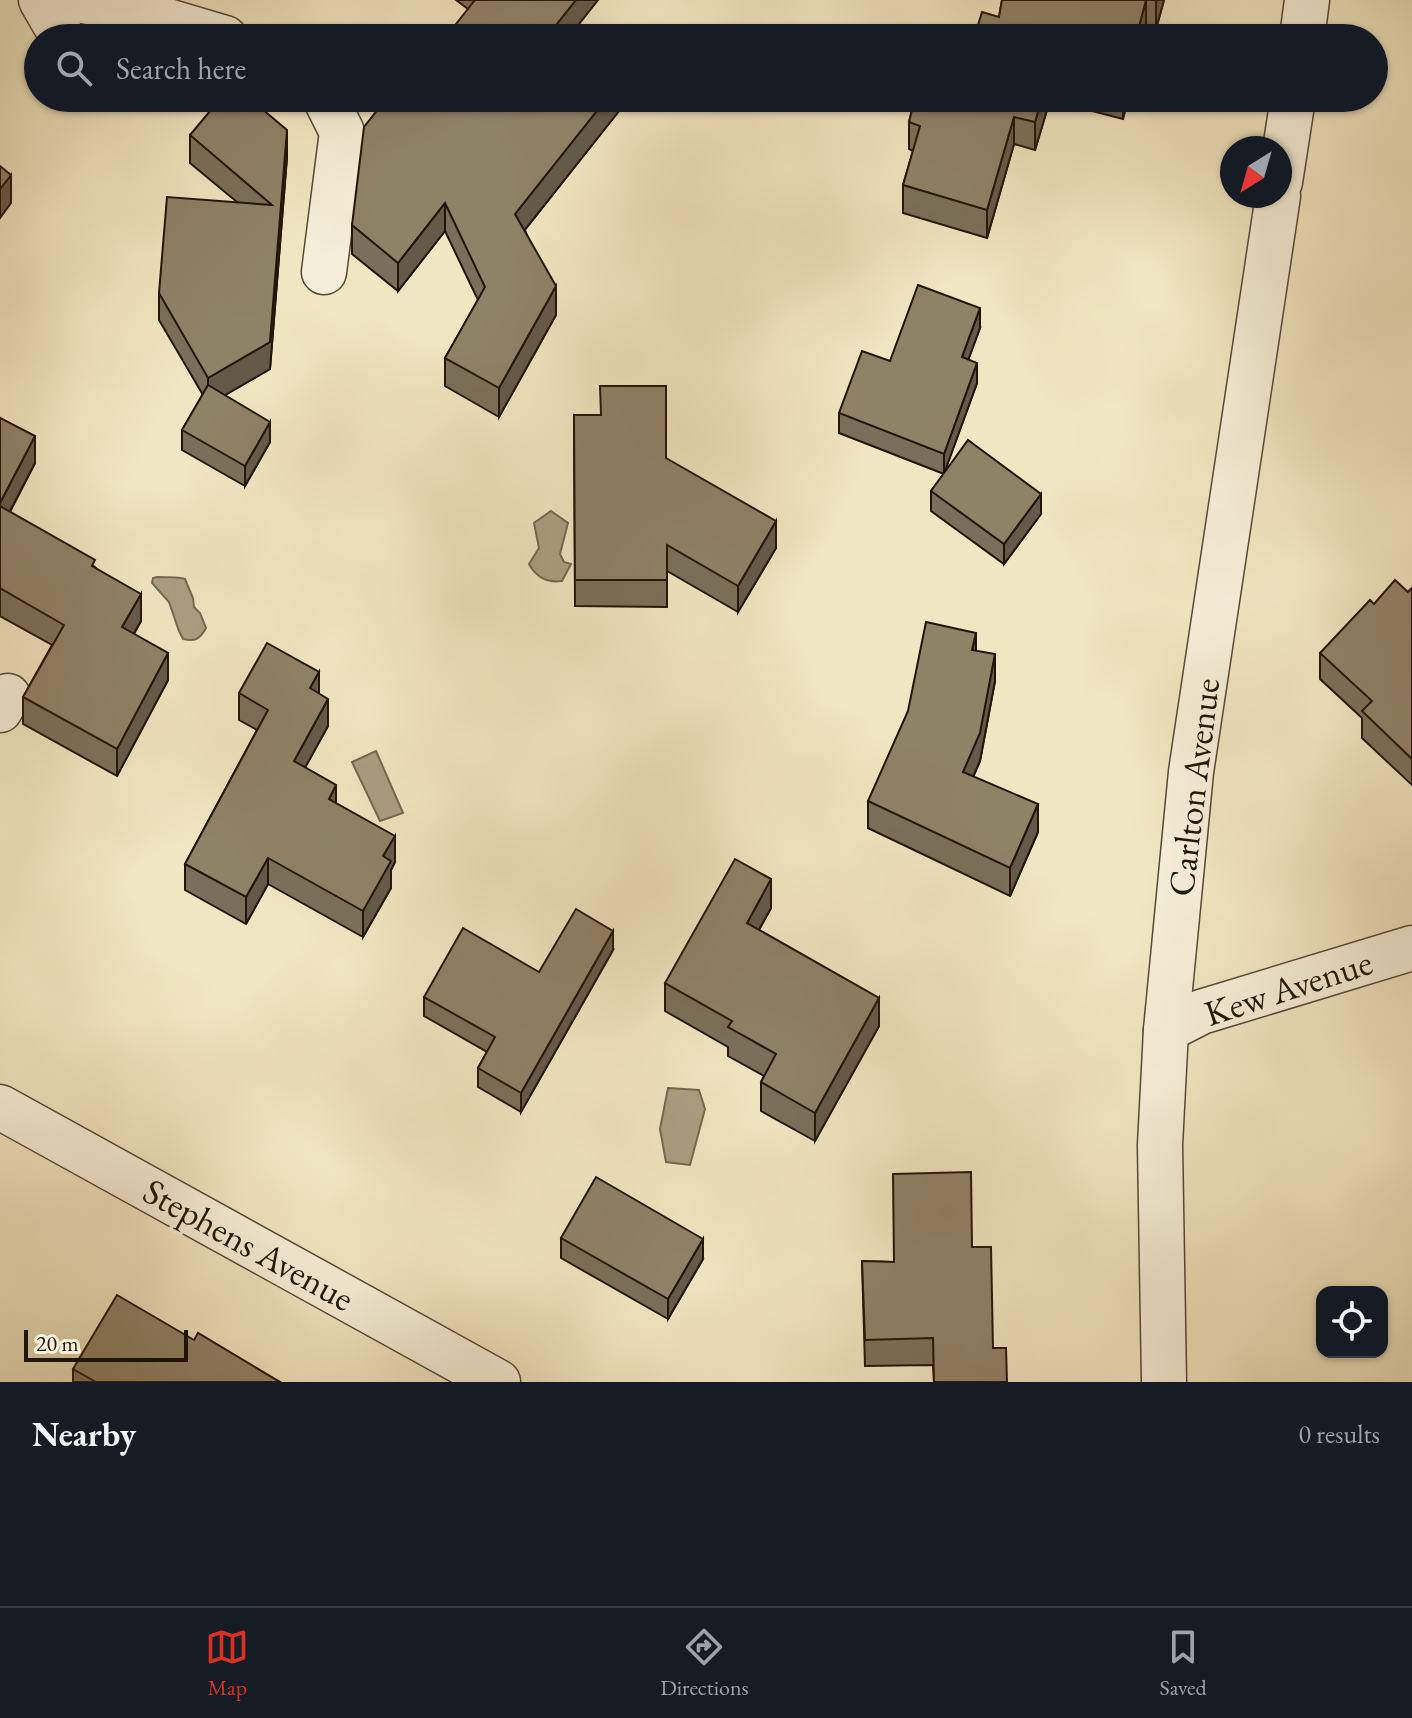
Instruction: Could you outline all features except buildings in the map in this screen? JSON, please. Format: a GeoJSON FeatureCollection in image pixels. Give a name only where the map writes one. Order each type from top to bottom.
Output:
{"type":"FeatureCollection","features":[{"type":"Feature","properties":{"kind":"street"},"geometry":{"type":"LineString","coordinates":[[41,0],[55,24]]}},
{"type":"Feature","properties":{"kind":"street"},"geometry":{"type":"LineString","coordinates":[[79,0],[178,24]]}},
{"type":"Feature","properties":{"kind":"street"},"geometry":{"type":"LineString","coordinates":[[1304,24],[1307,0]]}},
{"type":"Feature","properties":{"kind":"street"},"geometry":{"type":"LineString","coordinates":[[324,272],[342,132],[332,112]]}},
{"type":"Feature","properties":{"kind":"street"},"geometry":{"type":"LineString","coordinates":[[1287,136],[1291,112]]}},
{"type":"Feature","properties":{"kind":"street","name":"Carlton Avenue"},"geometry":{"type":"LineString","coordinates":[[1164,1382],[1160,1145],[1166,1030],[1191,772],[1276,208]]}},
{"type":"Feature","properties":{"kind":"street","name":"Kew Avenue"},"geometry":{"type":"LineString","coordinates":[[1166,1030],[1201,1012],[1412,948]]}},
{"type":"Feature","properties":{"kind":"street","name":"Stephens Avenue"},"geometry":{"type":"LineString","coordinates":[[0,1107],[498,1382]]}},
{"type":"Feature","properties":{"kind":"shaded area"},"geometry":{"type":"Polygon","coordinates":[[[551,511],[568,523],[560,554],[564,562],[571,564],[562,581],[542,578],[529,564],[539,548],[534,523],[551,511]]]}},
{"type":"Feature","properties":{"kind":"shaded area"},"geometry":{"type":"Polygon","coordinates":[[[153,578],[185,579],[194,607],[206,628],[199,637],[183,639],[169,602],[152,583],[153,578]]]}},
{"type":"Feature","properties":{"kind":"shaded area"},"geometry":{"type":"Polygon","coordinates":[[[376,751],[403,813],[380,821],[352,762],[376,751]]]}},
{"type":"Feature","properties":{"kind":"shaded area"},"geometry":{"type":"Polygon","coordinates":[[[668,1088],[699,1090],[705,1109],[690,1165],[666,1162],[660,1129],[668,1088]]]}}]}
